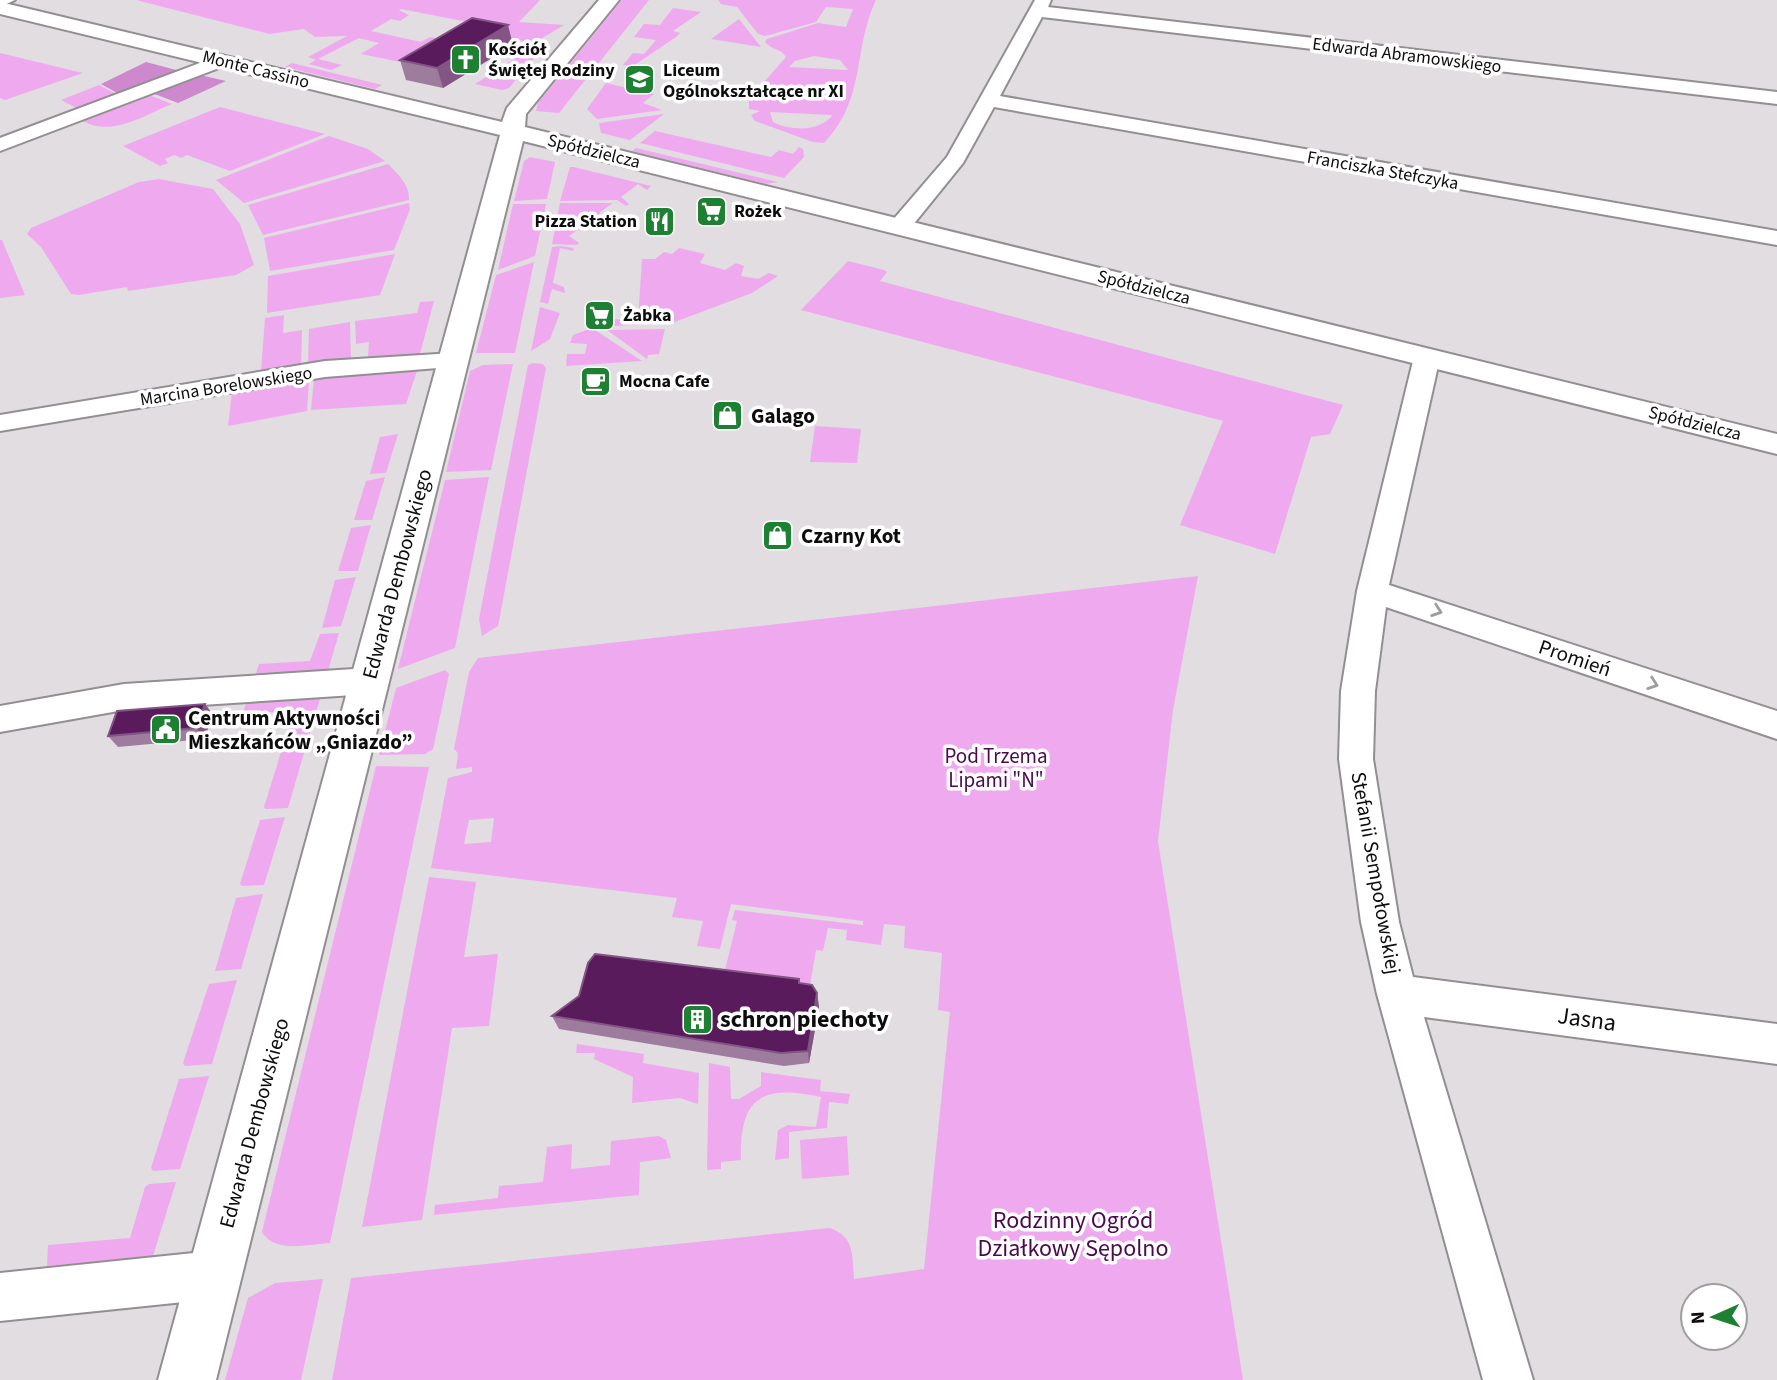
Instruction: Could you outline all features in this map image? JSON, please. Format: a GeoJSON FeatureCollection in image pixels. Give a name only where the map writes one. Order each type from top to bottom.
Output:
{"type":"FeatureCollection","features":[{"type":"Feature","properties":{"kind":"street"},"geometry":{"type":"LineString","coordinates":[[0,2],[7,0]]}},
{"type":"Feature","properties":{"kind":"street","name":"Edwarda Dembowskiego"},"geometry":{"type":"LineString","coordinates":[[187,1380],[510,152],[515,113],[609,0]]}},
{"type":"Feature","properties":{"kind":"street"},"geometry":{"type":"LineString","coordinates":[[900,226],[956,159],[1040,5]]}},
{"type":"Feature","properties":{"kind":"street","name":"Edwarda Abramowskiego"},"geometry":{"type":"LineString","coordinates":[[1040,5],[1777,98]]}},
{"type":"Feature","properties":{"kind":"street","name":"Monte Cassino"},"geometry":{"type":"LineString","coordinates":[[0,8],[512,131]]}},
{"type":"Feature","properties":{"kind":"street"},"geometry":{"type":"LineString","coordinates":[[0,145],[221,61]]}},
{"type":"Feature","properties":{"kind":"street","name":"Franciszka Stefczyka"},"geometry":{"type":"LineString","coordinates":[[989,100],[1777,239]]}},
{"type":"Feature","properties":{"kind":"street","name":"Spółdzielcza"},"geometry":{"type":"LineString","coordinates":[[512,131],[1777,444]]}},
{"type":"Feature","properties":{"kind":"street","name":"Stefanii Sempołowskiej"},"geometry":{"type":"LineString","coordinates":[[1427,357],[1372,591],[1358,691],[1356,759],[1380,922],[1397,994],[1508,1380]]}},
{"type":"Feature","properties":{"kind":"street","name":"Marcina Borelowskiego"},"geometry":{"type":"LineString","coordinates":[[0,423],[325,369],[454,361]]}},
{"type":"Feature","properties":{"kind":"street","name":"Promień"},"geometry":{"type":"LineString","coordinates":[[1372,591],[1777,725]]}},
{"type":"Feature","properties":{"kind":"street"},"geometry":{"type":"LineString","coordinates":[[0,719],[124,697],[369,681]]}},
{"type":"Feature","properties":{"kind":"street","name":"Jasna"},"geometry":{"type":"LineString","coordinates":[[1397,994],[1777,1044]]}},
{"type":"Feature","properties":{"kind":"street"},"geometry":{"type":"LineString","coordinates":[[0,1297],[213,1275]]}},
{"type":"Feature","properties":{"kind":"green space"},"geometry":{"type":"Polygon","coordinates":[[[136,0],[540,0],[519,22],[564,25],[534,43],[503,37],[463,21],[401,9],[399,10],[409,15],[400,21],[391,19],[371,31],[421,42],[430,37],[448,41],[415,65],[361,54],[379,43],[359,38],[318,59],[342,65],[331,70],[309,64],[316,60],[308,57],[347,36],[315,37],[304,29],[270,34],[136,0]]]}},
{"type":"Feature","properties":{"kind":"green space"},"geometry":{"type":"Polygon","coordinates":[[[622,0],[649,0],[559,113],[536,111],[538,103],[622,0]]]}},
{"type":"Feature","properties":{"kind":"green space"},"geometry":{"type":"Polygon","coordinates":[[[718,0],[876,0],[847,109],[824,143],[813,142],[755,121],[751,115],[760,111],[749,109],[749,99],[786,57],[767,45],[767,39],[818,23],[846,27],[853,9],[826,7],[816,22],[765,36],[758,34],[737,7],[721,4],[718,0]],[[814,56],[795,61],[789,67],[848,70],[840,60],[814,56]],[[770,112],[773,122],[796,128],[819,125],[832,116],[831,115],[770,112]]]}},
{"type":"Feature","properties":{"kind":"green space"},"geometry":{"type":"Polygon","coordinates":[[[673,8],[701,12],[673,31],[680,33],[676,37],[633,66],[623,65],[633,53],[644,54],[656,40],[634,37],[644,24],[660,25],[673,8]]]}},
{"type":"Feature","properties":{"kind":"green space"},"geometry":{"type":"Polygon","coordinates":[[[739,19],[761,47],[711,39],[739,19]]]}},
{"type":"Feature","properties":{"kind":"green space"},"geometry":{"type":"Polygon","coordinates":[[[531,48],[541,50],[509,88],[502,90],[475,84],[531,48]]]}},
{"type":"Feature","properties":{"kind":"green space"},"geometry":{"type":"Polygon","coordinates":[[[0,53],[83,73],[5,100],[0,98],[0,53]]]}},
{"type":"Feature","properties":{"kind":"green space"},"geometry":{"type":"Polygon","coordinates":[[[292,63],[382,85],[375,89],[285,67],[292,63]]]}},
{"type":"Feature","properties":{"kind":"green space"},"geometry":{"type":"Polygon","coordinates":[[[606,83],[654,94],[643,103],[662,110],[597,119],[587,109],[606,83]]]}},
{"type":"Feature","properties":{"kind":"green space"},"geometry":{"type":"Polygon","coordinates":[[[99,85],[120,96],[80,110],[61,100],[99,85]]]}},
{"type":"Feature","properties":{"kind":"green space"},"geometry":{"type":"Polygon","coordinates":[[[149,95],[172,104],[115,126],[103,127],[81,120],[149,95]]]}},
{"type":"Feature","properties":{"kind":"green space"},"geometry":{"type":"Polygon","coordinates":[[[220,107],[325,134],[230,171],[187,155],[181,158],[174,155],[165,159],[168,163],[160,166],[123,146],[220,107]]]}},
{"type":"Feature","properties":{"kind":"green space"},"geometry":{"type":"Polygon","coordinates":[[[664,114],[630,140],[601,133],[599,123],[664,114]]]}},
{"type":"Feature","properties":{"kind":"green space"},"geometry":{"type":"Polygon","coordinates":[[[655,131],[771,157],[779,150],[793,154],[799,147],[803,149],[804,157],[784,178],[640,143],[655,131]]]}},
{"type":"Feature","properties":{"kind":"green space"},"geometry":{"type":"Polygon","coordinates":[[[329,136],[368,149],[385,161],[244,203],[216,180],[329,136]]]}},
{"type":"Feature","properties":{"kind":"green space"},"geometry":{"type":"Polygon","coordinates":[[[636,148],[778,182],[766,184],[632,151],[636,148]]]}},
{"type":"Feature","properties":{"kind":"green space"},"geometry":{"type":"Polygon","coordinates":[[[530,157],[555,162],[547,199],[514,201],[524,161],[530,157]]]}},
{"type":"Feature","properties":{"kind":"green space"},"geometry":{"type":"Polygon","coordinates":[[[388,164],[405,185],[409,200],[263,235],[248,205],[388,164]]]}},
{"type":"Feature","properties":{"kind":"green space"},"geometry":{"type":"Polygon","coordinates":[[[570,167],[651,186],[647,190],[638,184],[621,197],[629,204],[626,206],[617,200],[560,201],[570,167]]]}},
{"type":"Feature","properties":{"kind":"green space"},"geometry":{"type":"Polygon","coordinates":[[[159,179],[213,189],[240,224],[254,265],[236,275],[128,291],[127,287],[71,294],[41,247],[27,234],[31,228],[139,182],[159,179]]]}},
{"type":"Feature","properties":{"kind":"green space"},"geometry":{"type":"Polygon","coordinates":[[[409,203],[410,209],[394,250],[270,271],[264,238],[409,203]]]}},
{"type":"Feature","properties":{"kind":"green space"},"geometry":{"type":"Polygon","coordinates":[[[560,203],[613,203],[599,213],[607,220],[602,225],[593,219],[569,236],[579,243],[577,245],[552,244],[560,203]]]}},
{"type":"Feature","properties":{"kind":"green space"},"geometry":{"type":"Polygon","coordinates":[[[513,204],[546,204],[535,256],[498,270],[513,204]]]}},
{"type":"Feature","properties":{"kind":"green space"},"geometry":{"type":"Polygon","coordinates":[[[2,240],[25,295],[0,298],[2,240]]]}},
{"type":"Feature","properties":{"kind":"green space"},"geometry":{"type":"Polygon","coordinates":[[[552,247],[574,248],[573,251],[560,248],[553,283],[564,287],[565,293],[552,289],[548,304],[540,302],[552,247]]]}},
{"type":"Feature","properties":{"kind":"green space"},"geometry":{"type":"Polygon","coordinates":[[[679,248],[705,254],[700,263],[725,270],[736,263],[744,266],[741,276],[758,279],[769,273],[778,276],[752,293],[672,323],[611,326],[605,323],[605,319],[638,320],[642,259],[655,259],[664,252],[672,254],[679,248]]]}},
{"type":"Feature","properties":{"kind":"green space"},"geometry":{"type":"Polygon","coordinates":[[[395,254],[380,295],[267,313],[268,276],[395,254]]]}},
{"type":"Feature","properties":{"kind":"green space"},"geometry":{"type":"Polygon","coordinates":[[[848,261],[884,270],[887,272],[880,281],[1343,405],[1330,434],[1311,437],[1275,554],[1180,525],[1223,421],[801,310],[848,261]]]}},
{"type":"Feature","properties":{"kind":"green space"},"geometry":{"type":"Polygon","coordinates":[[[534,262],[515,353],[476,353],[496,275],[534,262]]]}},
{"type":"Feature","properties":{"kind":"green space"},"geometry":{"type":"Polygon","coordinates":[[[434,301],[420,354],[368,357],[369,342],[356,344],[355,321],[417,313],[420,302],[434,301]]]}},
{"type":"Feature","properties":{"kind":"green space"},"geometry":{"type":"Polygon","coordinates":[[[540,307],[560,313],[550,339],[531,351],[540,307]]]}},
{"type":"Feature","properties":{"kind":"green space"},"geometry":{"type":"Polygon","coordinates":[[[284,315],[283,333],[302,330],[301,365],[261,371],[265,318],[284,315]]]}},
{"type":"Feature","properties":{"kind":"green space"},"geometry":{"type":"Polygon","coordinates":[[[350,322],[351,358],[308,364],[309,329],[350,322]]]}},
{"type":"Feature","properties":{"kind":"green space"},"geometry":{"type":"Polygon","coordinates":[[[592,328],[642,361],[566,366],[567,354],[585,354],[587,344],[570,343],[573,335],[592,328]]]}},
{"type":"Feature","properties":{"kind":"green space"},"geometry":{"type":"Polygon","coordinates":[[[665,329],[659,354],[648,355],[647,359],[607,330],[665,329]]]}},
{"type":"Feature","properties":{"kind":"green space"},"geometry":{"type":"Polygon","coordinates":[[[513,364],[491,470],[446,472],[470,371],[483,365],[513,364]]]}},
{"type":"Feature","properties":{"kind":"green space"},"geometry":{"type":"Polygon","coordinates":[[[543,364],[546,368],[500,616],[498,626],[482,636],[479,619],[528,365],[543,364]]]}},
{"type":"Feature","properties":{"kind":"green space"},"geometry":{"type":"Polygon","coordinates":[[[417,371],[406,404],[311,410],[314,379],[417,371]]]}},
{"type":"Feature","properties":{"kind":"green space"},"geometry":{"type":"Polygon","coordinates":[[[309,380],[307,411],[228,426],[232,392],[309,380]]]}},
{"type":"Feature","properties":{"kind":"green space"},"geometry":{"type":"Polygon","coordinates":[[[815,426],[861,429],[857,463],[810,462],[815,426]]]}},
{"type":"Feature","properties":{"kind":"green space"},"geometry":{"type":"Polygon","coordinates":[[[398,434],[386,473],[370,474],[380,437],[398,434]]]}},
{"type":"Feature","properties":{"kind":"green space"},"geometry":{"type":"Polygon","coordinates":[[[385,477],[372,520],[354,520],[366,481],[385,477]]]}},
{"type":"Feature","properties":{"kind":"green space"},"geometry":{"type":"Polygon","coordinates":[[[489,477],[455,648],[398,669],[445,480],[489,477]]]}},
{"type":"Feature","properties":{"kind":"green space"},"geometry":{"type":"Polygon","coordinates":[[[371,525],[358,571],[338,571],[351,528],[371,525]]]}},
{"type":"Feature","properties":{"kind":"green space"},"geometry":{"type":"Polygon","coordinates":[[[1198,576],[1173,710],[1158,841],[1243,1380],[332,1380],[351,1278],[830,1228],[844,1236],[851,1248],[854,1279],[924,1269],[950,1012],[938,1010],[942,953],[904,948],[905,926],[884,924],[881,945],[846,940],[847,930],[828,928],[823,951],[816,950],[810,985],[724,974],[737,921],[732,920],[735,910],[863,925],[863,921],[731,904],[720,949],[697,946],[703,921],[672,917],[677,898],[431,868],[448,778],[472,772],[472,767],[456,769],[458,753],[454,749],[469,672],[478,658],[1198,576]],[[494,818],[469,820],[464,844],[491,842],[494,818]]]}},
{"type":"Feature","properties":{"kind":"green space"},"geometry":{"type":"Polygon","coordinates":[[[356,577],[341,626],[322,628],[335,580],[356,577]]]}},
{"type":"Feature","properties":{"kind":"green space"},"geometry":{"type":"Polygon","coordinates":[[[339,633],[328,671],[256,673],[259,664],[310,661],[320,634],[339,633]]]}},
{"type":"Feature","properties":{"kind":"green space"},"geometry":{"type":"Polygon","coordinates":[[[445,670],[449,674],[433,749],[425,754],[379,755],[396,688],[445,670]]]}},
{"type":"Feature","properties":{"kind":"green space"},"geometry":{"type":"Polygon","coordinates":[[[320,699],[308,739],[286,739],[294,711],[243,714],[246,702],[320,699]]]}},
{"type":"Feature","properties":{"kind":"green space"},"geometry":{"type":"Polygon","coordinates":[[[306,746],[288,808],[266,809],[264,807],[282,749],[306,746]]]}},
{"type":"Feature","properties":{"kind":"green space"},"geometry":{"type":"Polygon","coordinates":[[[376,766],[429,767],[330,1243],[284,1245],[268,1239],[262,1232],[376,766]]]}},
{"type":"Feature","properties":{"kind":"green space"},"geometry":{"type":"Polygon","coordinates":[[[285,817],[264,885],[242,886],[240,884],[260,820],[285,817]]]}},
{"type":"Feature","properties":{"kind":"green space"},"geometry":{"type":"Polygon","coordinates":[[[429,877],[476,882],[464,957],[498,954],[489,1026],[452,1028],[422,1220],[362,1227],[429,877]]]}},
{"type":"Feature","properties":{"kind":"green space"},"geometry":{"type":"Polygon","coordinates":[[[263,894],[241,969],[215,971],[236,898],[263,894]]]}},
{"type":"Feature","properties":{"kind":"green space"},"geometry":{"type":"Polygon","coordinates":[[[237,980],[212,1064],[185,1066],[183,1063],[209,984],[237,980]]]}},
{"type":"Feature","properties":{"kind":"green space"},"geometry":{"type":"Polygon","coordinates":[[[577,1044],[644,1054],[643,1063],[699,1073],[698,1104],[680,1098],[632,1103],[633,1077],[594,1059],[595,1053],[576,1053],[577,1044]]]}},
{"type":"Feature","properties":{"kind":"green space"},"geometry":{"type":"Polygon","coordinates":[[[709,1063],[730,1067],[731,1099],[739,1099],[761,1086],[761,1072],[821,1080],[820,1091],[850,1094],[848,1104],[829,1102],[827,1128],[789,1132],[789,1158],[775,1160],[778,1130],[788,1125],[816,1127],[821,1097],[784,1093],[759,1100],[750,1108],[745,1121],[741,1160],[721,1162],[721,1169],[707,1170],[709,1063]]]}},
{"type":"Feature","properties":{"kind":"green space"},"geometry":{"type":"Polygon","coordinates":[[[209,1076],[180,1169],[153,1171],[151,1168],[179,1079],[209,1076]]]}},
{"type":"Feature","properties":{"kind":"green space"},"geometry":{"type":"Polygon","coordinates":[[[659,1136],[666,1140],[671,1158],[640,1162],[639,1195],[434,1215],[435,1205],[498,1198],[499,1186],[543,1182],[547,1147],[572,1144],[571,1169],[610,1165],[611,1141],[659,1136]]]}},
{"type":"Feature","properties":{"kind":"green space"},"geometry":{"type":"Polygon","coordinates":[[[847,1136],[849,1175],[802,1179],[800,1140],[847,1136]]]}},
{"type":"Feature","properties":{"kind":"green space"},"geometry":{"type":"Polygon","coordinates":[[[176,1182],[153,1256],[47,1266],[48,1245],[130,1238],[145,1187],[149,1184],[176,1182]]]}},
{"type":"Feature","properties":{"kind":"green space"},"geometry":{"type":"Polygon","coordinates":[[[323,1279],[301,1380],[225,1380],[248,1298],[275,1283],[323,1279]]]}},
{"type":"Feature","properties":{"kind":"shaded area"},"geometry":{"type":"Polygon","coordinates":[[[146,62],[180,71],[121,95],[101,84],[146,62]]]}},
{"type":"Feature","properties":{"kind":"shaded area"},"geometry":{"type":"Polygon","coordinates":[[[200,75],[226,81],[178,103],[152,93],[200,75]]]}},
{"type":"Feature","properties":{"kind":"building"},"geometry":{"type":"Polygon","coordinates":[[[472,18],[508,25],[437,68],[400,60],[472,18]]]}},
{"type":"Feature","properties":{"kind":"building"},"geometry":{"type":"Polygon","coordinates":[[[205,704],[196,728],[108,736],[117,711],[205,704]]]}},
{"type":"Feature","properties":{"kind":"building","name":"schron piechoty"},"geometry":{"type":"Polygon","coordinates":[[[595,954],[799,979],[799,983],[812,985],[817,993],[808,1051],[781,1053],[552,1016],[579,996],[588,963],[595,954]]]}},
{"type":"Feature","properties":{"kind":"place","name":"Kościół Świętej Rodziny"},"geometry":{"type":"Point","coordinates":[465,59]}},
{"type":"Feature","properties":{"kind":"place","name":"Liceum Ogólnokształcące nr XI"},"geometry":{"type":"Point","coordinates":[640,80]}},
{"type":"Feature","properties":{"kind":"place","name":"Rożek"},"geometry":{"type":"Point","coordinates":[711,211]}},
{"type":"Feature","properties":{"kind":"place","name":"Pizza Station"},"geometry":{"type":"Point","coordinates":[660,221]}},
{"type":"Feature","properties":{"kind":"place","name":"Żabka"},"geometry":{"type":"Point","coordinates":[600,315]}},
{"type":"Feature","properties":{"kind":"place","name":"Mocna Cafe"},"geometry":{"type":"Point","coordinates":[596,381]}},
{"type":"Feature","properties":{"kind":"place","name":"Galago"},"geometry":{"type":"Point","coordinates":[728,416]}},
{"type":"Feature","properties":{"kind":"place","name":"Czarny Kot"},"geometry":{"type":"Point","coordinates":[778,536]}},
{"type":"Feature","properties":{"kind":"place","name":"Centrum Aktywności Mieszkańców „Gniazdo”"},"geometry":{"type":"Point","coordinates":[165,730]}},
{"type":"Feature","properties":{"kind":"place","name":"schron piechoty"},"geometry":{"type":"Point","coordinates":[697,1019]}},
{"type":"Feature","properties":{"kind":"park label","name":"Pod Trzema Lipami \"N\""},"geometry":{"type":"Point","coordinates":[996,768]}},
{"type":"Feature","properties":{"kind":"park label","name":"Rodzinny Ogród Działkowy Sępolno"},"geometry":{"type":"Point","coordinates":[1073,1234]}}]}
